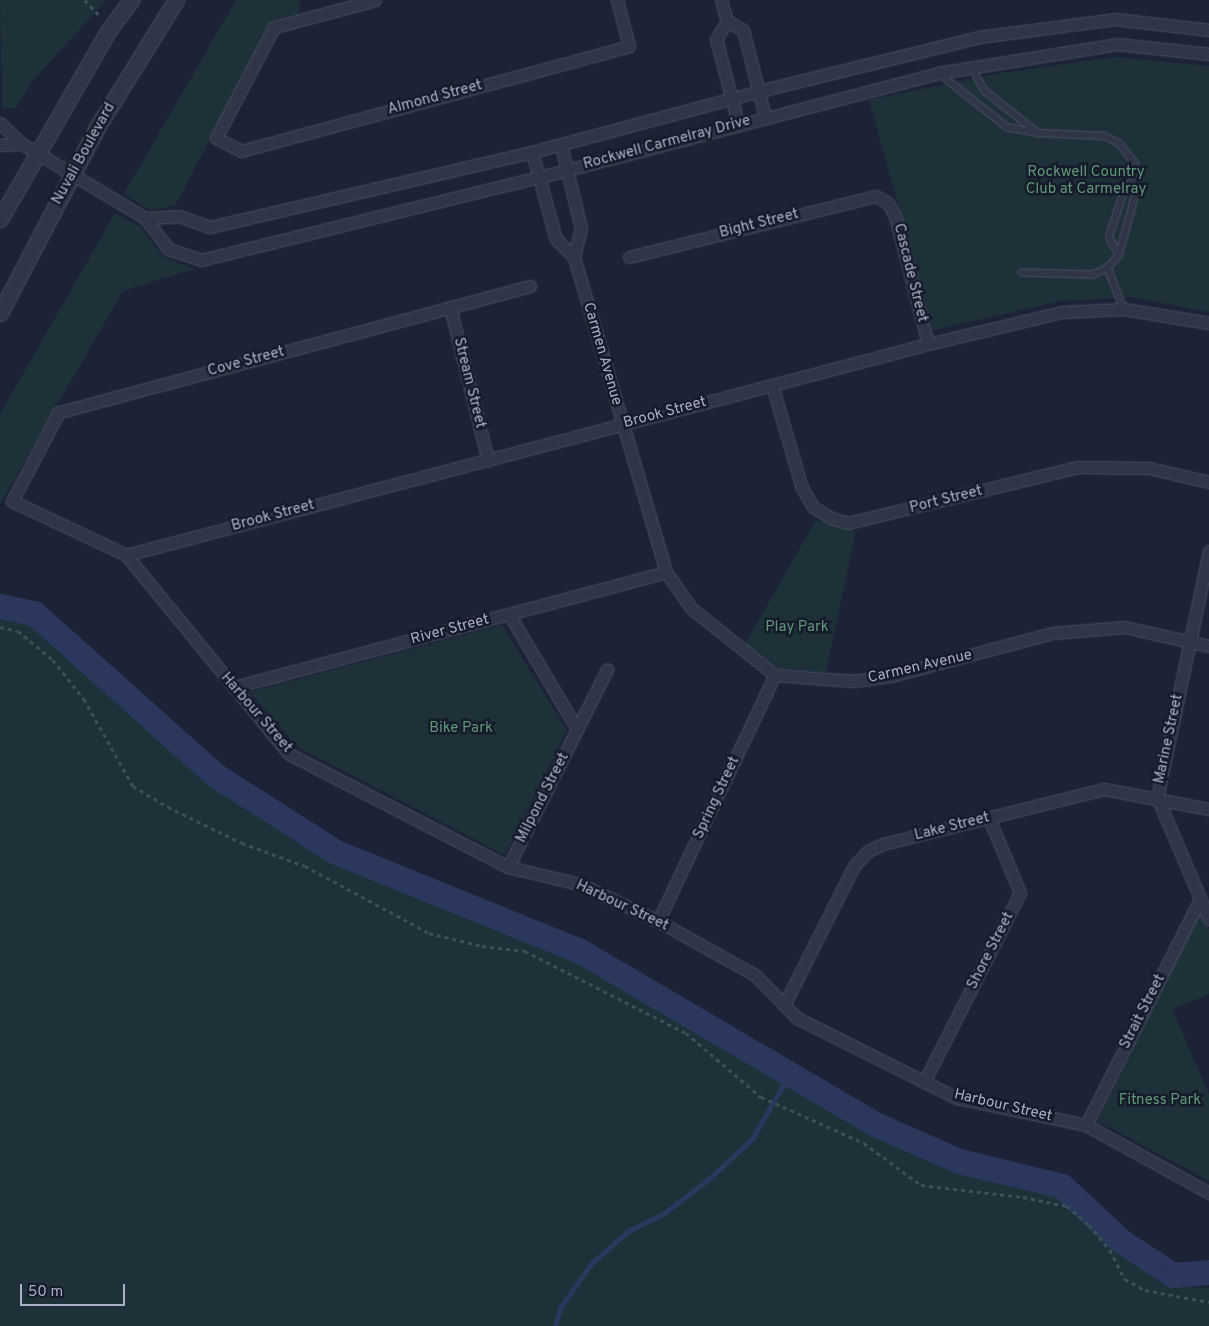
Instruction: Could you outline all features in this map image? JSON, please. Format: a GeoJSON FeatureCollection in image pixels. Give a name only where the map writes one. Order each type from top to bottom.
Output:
{"type":"FeatureCollection","features":[{"type":"Feature","properties":{"kind":"street"},"geometry":{"type":"LineString","coordinates":[[0,219],[108,31],[131,0]]}},
{"type":"Feature","properties":{"kind":"street","name":"Nuvali Boulevard"},"geometry":{"type":"LineString","coordinates":[[0,313],[71,175],[127,76],[176,0]]}},
{"type":"Feature","properties":{"kind":"street","name":"Almond Street"},"geometry":{"type":"LineString","coordinates":[[375,0],[274,27],[216,138],[241,151],[629,46],[617,0]]}},
{"type":"Feature","properties":{"kind":"street"},"geometry":{"type":"LineString","coordinates":[[721,0],[727,21],[743,30],[765,116]]}},
{"type":"Feature","properties":{"kind":"street","name":"Rockwell Carmelray Drive"},"geometry":{"type":"LineString","coordinates":[[145,218],[179,216],[210,227],[561,145],[731,98],[979,37],[1115,19],[1209,30]]}},
{"type":"Feature","properties":{"kind":"street"},"geometry":{"type":"LineString","coordinates":[[727,21],[716,39],[738,123]]}},
{"type":"Feature","properties":{"kind":"street","name":"Rockwell Carmelray Drive"},"geometry":{"type":"LineString","coordinates":[[0,123],[22,144],[145,218],[168,249],[201,260],[568,170],[765,116],[972,66],[1117,44],[1209,54]]}},
{"type":"Feature","properties":{"kind":"street"},"geometry":{"type":"LineString","coordinates":[[0,145],[22,144]]}},
{"type":"Feature","properties":{"kind":"street","name":"Carmen Avenue"},"geometry":{"type":"LineString","coordinates":[[561,145],[581,228],[574,257]]}},
{"type":"Feature","properties":{"kind":"street","name":"Carmen Avenue"},"geometry":{"type":"LineString","coordinates":[[532,152],[556,239],[574,257],[666,572],[691,608],[775,675],[854,681],[892,676],[1053,633],[1091,629],[1124,627],[1209,646]]}},
{"type":"Feature","properties":{"kind":"street","name":"Bight Street"},"geometry":{"type":"LineString","coordinates":[[630,257],[863,197],[876,196],[888,203]]}},
{"type":"Feature","properties":{"kind":"street","name":"Cascade Street"},"geometry":{"type":"LineString","coordinates":[[888,203],[895,216],[928,344]]}},
{"type":"Feature","properties":{"kind":"street","name":"Cove Street"},"geometry":{"type":"LineString","coordinates":[[12,501],[59,412],[530,286]]}},
{"type":"Feature","properties":{"kind":"street","name":"Stream Street"},"geometry":{"type":"LineString","coordinates":[[450,307],[488,460]]}},
{"type":"Feature","properties":{"kind":"street","name":"Brook Street"},"geometry":{"type":"LineString","coordinates":[[126,555],[928,344],[1062,312],[1124,309],[1209,322]]}},
{"type":"Feature","properties":{"kind":"street","name":"Port Street"},"geometry":{"type":"LineString","coordinates":[[772,385],[802,488],[813,507],[830,518],[848,523],[1078,468],[1149,468],[1209,482]]}},
{"type":"Feature","properties":{"kind":"street","name":"Harbour Street"},"geometry":{"type":"LineString","coordinates":[[12,501],[126,555],[289,754],[508,867],[580,884],[658,921],[755,975],[797,1018],[957,1098],[1086,1125],[1209,1193]]}},
{"type":"Feature","properties":{"kind":"street","name":"Marine Street"},"geometry":{"type":"LineString","coordinates":[[1209,551],[1157,797],[1209,919]]}},
{"type":"Feature","properties":{"kind":"street","name":"River Street"},"geometry":{"type":"LineString","coordinates":[[234,687],[666,572]]}},
{"type":"Feature","properties":{"kind":"street"},"geometry":{"type":"LineString","coordinates":[[509,614],[577,729]]}},
{"type":"Feature","properties":{"kind":"street","name":"Milpond Street"},"geometry":{"type":"LineString","coordinates":[[508,867],[607,669]]}},
{"type":"Feature","properties":{"kind":"street","name":"Spring Street"},"geometry":{"type":"LineString","coordinates":[[658,921],[775,675]]}},
{"type":"Feature","properties":{"kind":"street","name":"Lake Street"},"geometry":{"type":"LineString","coordinates":[[784,1005],[854,866],[868,851],[883,844],[1104,789],[1157,797],[1209,809]]}},
{"type":"Feature","properties":{"kind":"street","name":"Shore Street"},"geometry":{"type":"LineString","coordinates":[[924,1082],[1020,893],[989,818]]}},
{"type":"Feature","properties":{"kind":"street","name":"Strait Street"},"geometry":{"type":"LineString","coordinates":[[1086,1125],[1200,899]]}},
{"type":"Feature","properties":{"kind":"lane"},"geometry":{"type":"LineString","coordinates":[[972,66],[986,91],[1039,133]]}},
{"type":"Feature","properties":{"kind":"lane"},"geometry":{"type":"LineString","coordinates":[[938,73],[1007,127],[1039,133],[1105,136],[1113,139],[1129,153],[1138,175],[1138,187],[1119,256],[1108,268],[1093,275],[1022,273]]}},
{"type":"Feature","properties":{"kind":"lane"},"geometry":{"type":"LineString","coordinates":[[1119,256],[1109,237],[1125,188],[1138,175]]}},
{"type":"Feature","properties":{"kind":"lane"},"geometry":{"type":"LineString","coordinates":[[1108,268],[1124,309]]}},
{"type":"Feature","properties":{"kind":"path"},"geometry":{"type":"LineString","coordinates":[[85,0],[98,11],[108,31]]}},
{"type":"Feature","properties":{"kind":"path"},"geometry":{"type":"LineString","coordinates":[[0,627],[18,631],[53,660],[84,699],[133,786],[168,807],[242,843],[306,866],[429,933],[482,946],[525,951],[686,1033],[762,1097],[864,1143],[921,1184],[1023,1197],[1067,1206],[1089,1225],[1105,1244],[1125,1279],[1145,1290],[1209,1302]]}},
{"type":"Feature","properties":{"kind":"green space"},"geometry":{"type":"Polygon","coordinates":[[[0,0],[106,0],[30,84],[16,108],[2,109],[0,0]]]}},
{"type":"Feature","properties":{"kind":"green space"},"geometry":{"type":"Polygon","coordinates":[[[236,0],[300,0],[299,13],[271,21],[175,206],[150,210],[124,194],[236,0]]]}},
{"type":"Feature","properties":{"kind":"green space","name":"Rockwell Country Club at Carmelray"},"geometry":{"type":"Polygon","coordinates":[[[1115,57],[1209,66],[1209,312],[1131,297],[1061,301],[933,330],[869,100],[1000,73],[1115,57]]]}},
{"type":"Feature","properties":{"kind":"green space"},"geometry":{"type":"Polygon","coordinates":[[[115,213],[140,226],[163,257],[194,269],[123,291],[0,504],[0,414],[115,213]]]}},
{"type":"Feature","properties":{"kind":"green space","name":"Play Park"},"geometry":{"type":"Polygon","coordinates":[[[816,520],[856,531],[826,672],[780,669],[745,644],[816,520]]]}},
{"type":"Feature","properties":{"kind":"green space"},"geometry":{"type":"Polygon","coordinates":[[[0,606],[34,613],[215,775],[336,852],[580,951],[877,1125],[959,1161],[1062,1186],[1121,1241],[1188,1287],[1209,1288],[1209,1326],[0,1326],[0,606]]]}},
{"type":"Feature","properties":{"kind":"green space","name":"Bike Park"},"geometry":{"type":"Polygon","coordinates":[[[502,625],[567,730],[505,855],[298,747],[249,692],[502,625]]]}},
{"type":"Feature","properties":{"kind":"green space","name":"Fitness Park"},"geometry":{"type":"Polygon","coordinates":[[[1200,909],[1209,930],[1209,994],[1172,1009],[1209,1094],[1209,1181],[1098,1121],[1200,909]]]}},
{"type":"Feature","properties":{"kind":"waterway"},"geometry":{"type":"LineString","coordinates":[[0,606],[34,613],[215,775],[336,852],[580,951],[877,1125],[959,1161],[1062,1186],[1121,1241],[1173,1275],[1209,1272]]}},
{"type":"Feature","properties":{"kind":"waterway"},"geometry":{"type":"LineString","coordinates":[[555,1326],[560,1308],[591,1264],[628,1231],[663,1214],[709,1179],[752,1139],[789,1075]]}}]}
